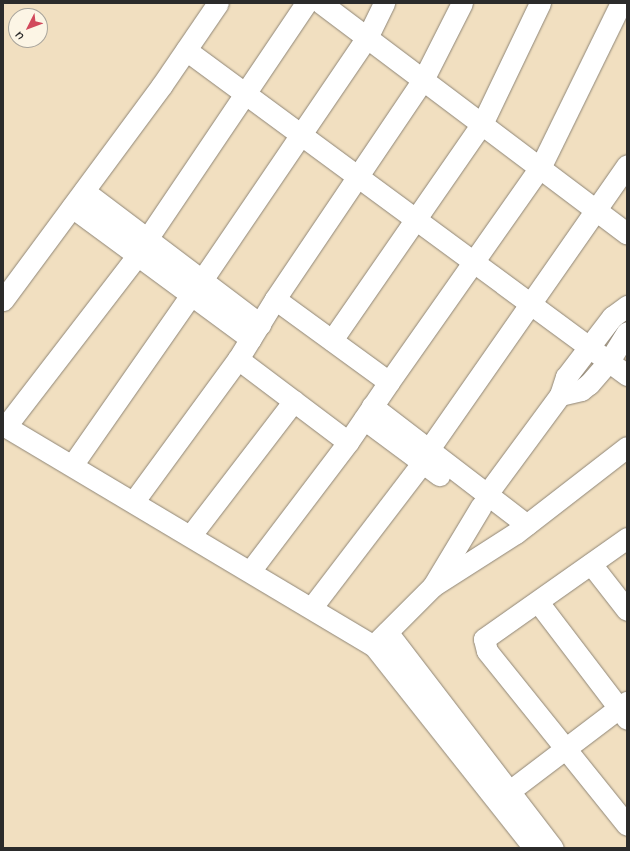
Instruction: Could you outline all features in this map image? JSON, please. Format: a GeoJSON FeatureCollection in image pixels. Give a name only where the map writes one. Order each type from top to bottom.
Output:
{"type":"FeatureCollection","features":[{"type":"Feature","properties":{"kind":"street"},"geometry":{"type":"LineString","coordinates":[[3,300],[186,50],[218,3]]}},
{"type":"Feature","properties":{"kind":"street"},"geometry":{"type":"LineString","coordinates":[[306,3],[244,93],[142,247],[4,426],[73,464],[312,607],[380,639],[503,796],[553,848]]}},
{"type":"Feature","properties":{"kind":"street"},"geometry":{"type":"LineString","coordinates":[[321,3],[368,36],[596,207],[627,234]]}},
{"type":"Feature","properties":{"kind":"street"},"geometry":{"type":"LineString","coordinates":[[73,464],[197,288],[300,134],[368,36],[384,3]]}},
{"type":"Feature","properties":{"kind":"street"},"geometry":{"type":"LineString","coordinates":[[134,501],[238,359],[275,299],[424,78],[462,3]]}},
{"type":"Feature","properties":{"kind":"street"},"geometry":{"type":"LineString","coordinates":[[332,340],[414,218],[483,122],[540,3]]}},
{"type":"Feature","properties":{"kind":"street"},"geometry":{"type":"LineString","coordinates":[[251,570],[348,442],[472,260],[541,166],[621,3]]}},
{"type":"Feature","properties":{"kind":"street"},"geometry":{"type":"LineString","coordinates":[[186,50],[627,375]]}},
{"type":"Feature","properties":{"kind":"street"},"geometry":{"type":"LineString","coordinates":[[312,607],[425,456],[596,207],[627,165]]}},
{"type":"Feature","properties":{"kind":"street"},"geometry":{"type":"LineString","coordinates":[[78,199],[255,331]]}},
{"type":"Feature","properties":{"kind":"street"},"geometry":{"type":"LineString","coordinates":[[275,299],[389,382]]}},
{"type":"Feature","properties":{"kind":"street"},"geometry":{"type":"LineString","coordinates":[[433,586],[484,500],[560,395],[566,377],[612,317],[626,311]]}},
{"type":"Feature","properties":{"kind":"street"},"geometry":{"type":"LineString","coordinates":[[560,395],[581,390],[609,361],[627,332]]}},
{"type":"Feature","properties":{"kind":"street"},"geometry":{"type":"LineString","coordinates":[[238,359],[348,442]]}},
{"type":"Feature","properties":{"kind":"street"},"geometry":{"type":"LineString","coordinates":[[191,535],[294,402]]}},
{"type":"Feature","properties":{"kind":"street"},"geometry":{"type":"LineString","coordinates":[[368,413],[522,529]]}},
{"type":"Feature","properties":{"kind":"street"},"geometry":{"type":"LineString","coordinates":[[380,639],[433,586],[522,529],[627,447]]}},
{"type":"Feature","properties":{"kind":"street"},"geometry":{"type":"LineString","coordinates":[[627,538],[538,602],[487,635],[484,647],[564,750],[627,825]]}},
{"type":"Feature","properties":{"kind":"street"},"geometry":{"type":"LineString","coordinates":[[591,564],[627,610]]}},
{"type":"Feature","properties":{"kind":"street"},"geometry":{"type":"LineString","coordinates":[[503,796],[564,750],[624,710],[538,602]]}},
{"type":"Feature","properties":{"kind":"street"},"geometry":{"type":"LineString","coordinates":[[503,796],[534,848]]}}]}
